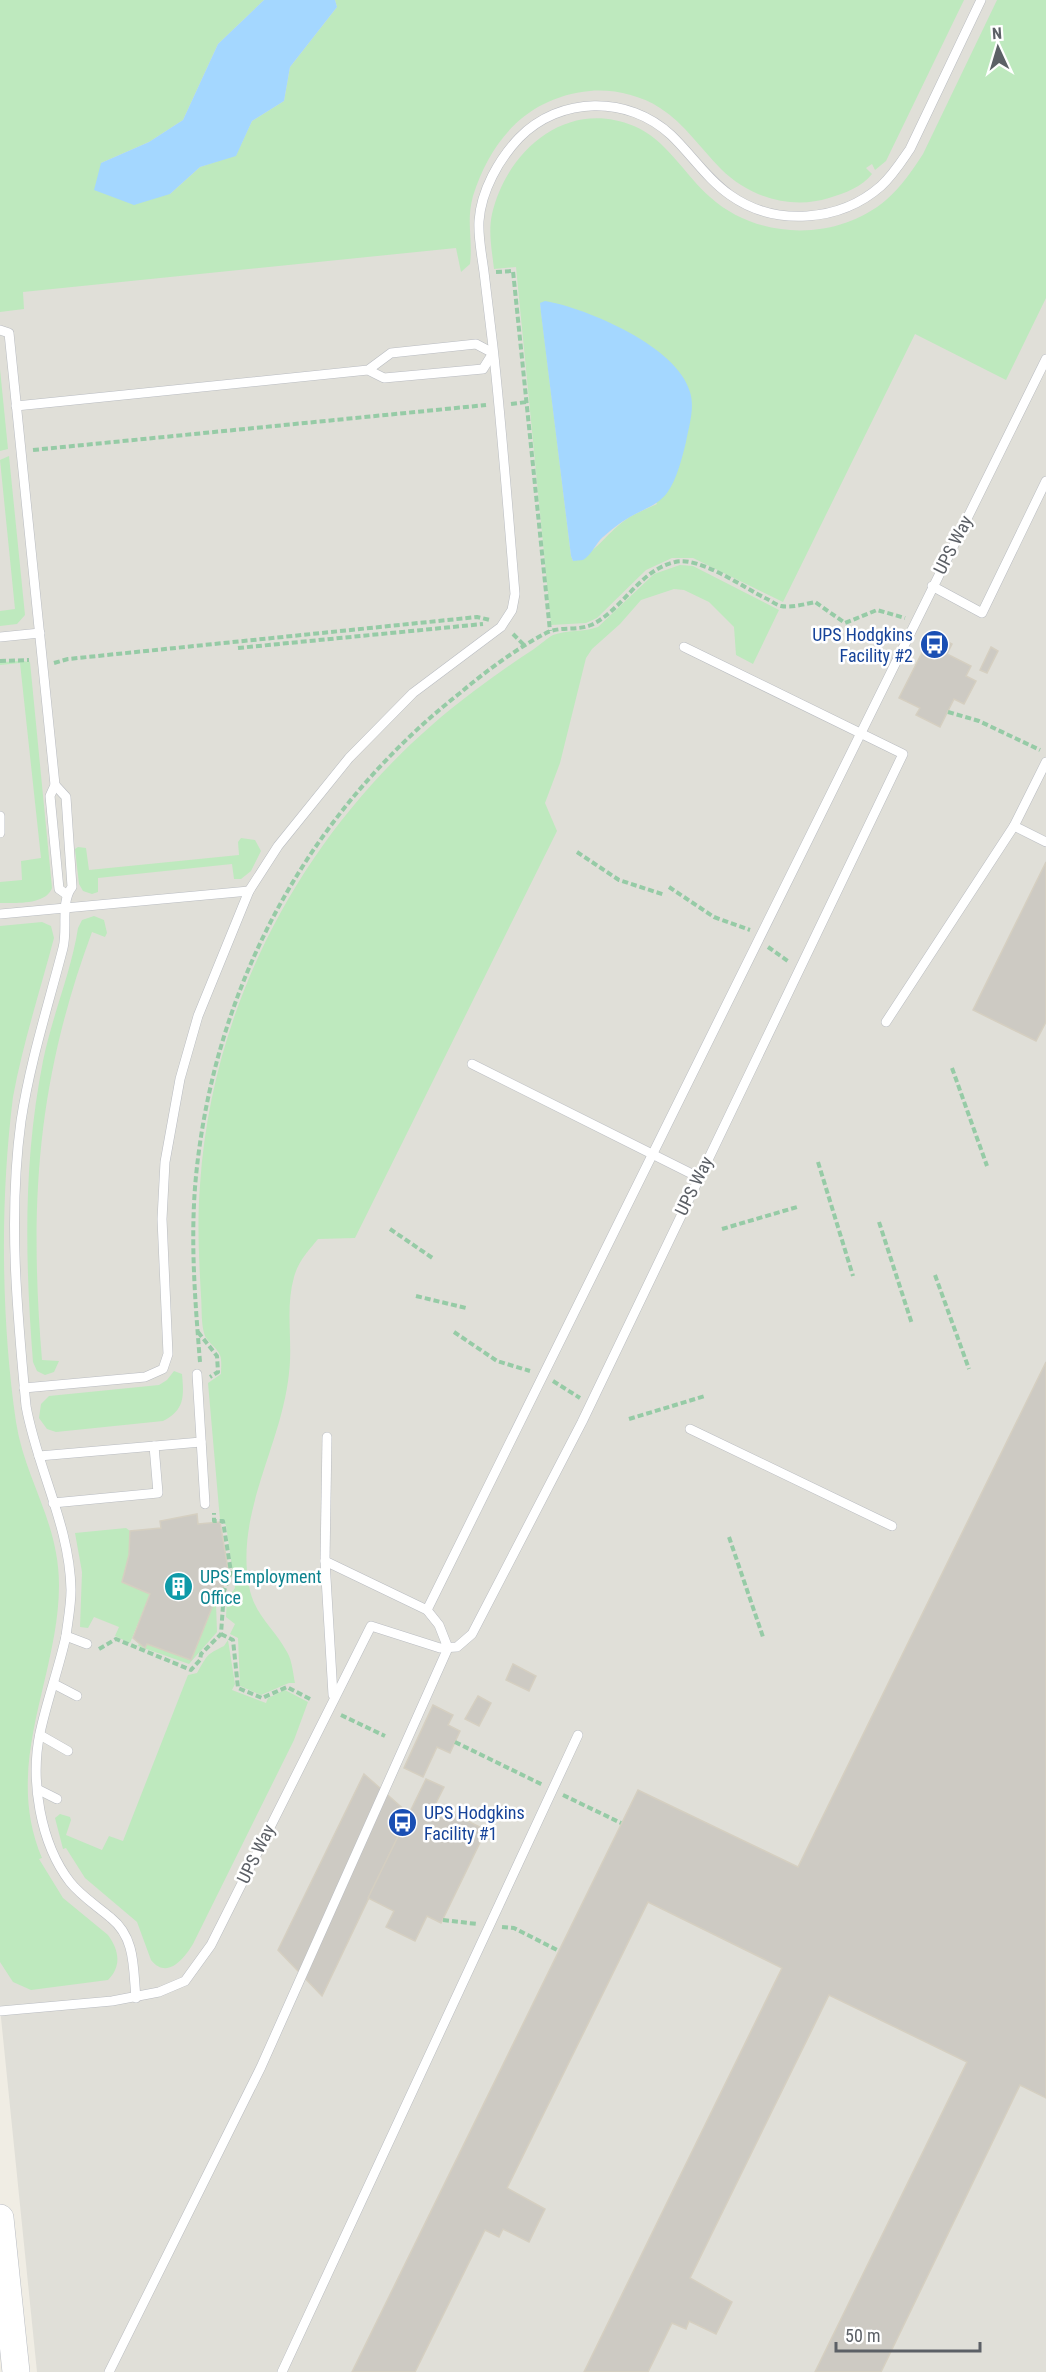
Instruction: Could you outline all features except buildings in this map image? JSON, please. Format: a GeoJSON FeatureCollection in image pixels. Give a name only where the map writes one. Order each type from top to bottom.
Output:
{"type":"FeatureCollection","features":[{"type":"Feature","properties":{"kind":"main road"},"geometry":{"type":"LineString","coordinates":[[0,2218],[16,2372]]}},
{"type":"Feature","properties":{"kind":"lane"},"geometry":{"type":"LineString","coordinates":[[24,1388],[144,1377],[163,1369],[168,1354],[162,1219],[168,1141],[180,1079],[198,1016],[249,891],[278,846],[332,778],[380,724],[425,682],[501,627],[512,610],[515,594],[479,220],[496,170],[520,138],[536,124],[554,114],[577,107],[598,105],[632,111],[660,126],[716,184],[747,205],[793,217],[818,216],[845,208],[874,191],[897,169],[910,149],[981,0]]}},
{"type":"Feature","properties":{"kind":"lane"},"geometry":{"type":"LineString","coordinates":[[0,330],[9,333],[55,784],[50,796],[59,889],[66,894]]}},
{"type":"Feature","properties":{"kind":"lane"},"geometry":{"type":"LineString","coordinates":[[16,406],[368,370],[391,353],[476,344],[493,353]]}},
{"type":"Feature","properties":{"kind":"lane"},"geometry":{"type":"LineString","coordinates":[[368,370],[384,378],[483,369],[493,353]]}},
{"type":"Feature","properties":{"kind":"lane","name":"UPS Way"},"geometry":{"type":"LineString","coordinates":[[427,1610],[1046,359]]}},
{"type":"Feature","properties":{"kind":"lane"},"geometry":{"type":"LineString","coordinates":[[932,586],[982,613],[1046,481]]}},
{"type":"Feature","properties":{"kind":"lane"},"geometry":{"type":"LineString","coordinates":[[0,637],[40,633]]}},
{"type":"Feature","properties":{"kind":"lane","name":"UPS Way"},"geometry":{"type":"LineString","coordinates":[[0,2011],[136,1998],[185,1981],[211,1945],[371,1626],[440,1648],[457,1647],[472,1635],[590,1404],[903,754],[684,647]]}},
{"type":"Feature","properties":{"kind":"lane"},"geometry":{"type":"LineString","coordinates":[[886,1022],[1014,826],[1046,762]]}},
{"type":"Feature","properties":{"kind":"lane"},"geometry":{"type":"LineString","coordinates":[[55,784],[66,797],[72,887],[66,894],[64,943],[26,1092],[18,1153],[14,1239],[24,1388],[29,1426],[53,1503],[70,1574],[71,1604],[66,1636],[40,1734],[39,1790],[46,1834],[58,1865],[75,1888],[114,1919],[129,1940],[136,1998]]}},
{"type":"Feature","properties":{"kind":"lane"},"geometry":{"type":"LineString","coordinates":[[0,816],[0,833]]}},
{"type":"Feature","properties":{"kind":"lane"},"geometry":{"type":"LineString","coordinates":[[1014,826],[1046,842]]}},
{"type":"Feature","properties":{"kind":"lane"},"geometry":{"type":"LineString","coordinates":[[0,914],[249,891]]}},
{"type":"Feature","properties":{"kind":"lane"},"geometry":{"type":"LineString","coordinates":[[472,1064],[698,1177]]}},
{"type":"Feature","properties":{"kind":"lane"},"geometry":{"type":"LineString","coordinates":[[197,1374],[205,1504]]}},
{"type":"Feature","properties":{"kind":"lane"},"geometry":{"type":"LineString","coordinates":[[690,1429],[892,1526]]}},
{"type":"Feature","properties":{"kind":"lane"},"geometry":{"type":"LineString","coordinates":[[327,1437],[325,1561],[334,1698]]}},
{"type":"Feature","properties":{"kind":"lane"},"geometry":{"type":"LineString","coordinates":[[39,1456],[201,1442]]}},
{"type":"Feature","properties":{"kind":"lane"},"geometry":{"type":"LineString","coordinates":[[53,1503],[158,1493],[154,1446]]}},
{"type":"Feature","properties":{"kind":"lane"},"geometry":{"type":"LineString","coordinates":[[109,2372],[261,2067],[448,1648],[439,1625],[427,1610],[325,1561]]}},
{"type":"Feature","properties":{"kind":"lane"},"geometry":{"type":"LineString","coordinates":[[66,1636],[87,1644]]}},
{"type":"Feature","properties":{"kind":"lane"},"geometry":{"type":"LineString","coordinates":[[54,1684],[77,1696]]}},
{"type":"Feature","properties":{"kind":"lane"},"geometry":{"type":"LineString","coordinates":[[40,1734],[68,1751]]}},
{"type":"Feature","properties":{"kind":"lane"},"geometry":{"type":"LineString","coordinates":[[282,2372],[578,1736]]}},
{"type":"Feature","properties":{"kind":"lane"},"geometry":{"type":"LineString","coordinates":[[39,1790],[57,1799]]}},
{"type":"Feature","properties":{"kind":"path"},"geometry":{"type":"LineString","coordinates":[[495,272],[513,271],[550,631]]}},
{"type":"Feature","properties":{"kind":"path"},"geometry":{"type":"LineString","coordinates":[[21,451],[470,405],[526,402]]}},
{"type":"Feature","properties":{"kind":"path"},"geometry":{"type":"LineString","coordinates":[[197,1374],[200,1364],[193,1246],[199,1145],[223,1035],[255,953],[288,887],[350,798],[426,720],[475,680],[550,631],[590,626],[651,573],[675,562],[700,565],[781,606],[815,602],[845,623],[877,610],[915,621]]}},
{"type":"Feature","properties":{"kind":"path"},"geometry":{"type":"LineString","coordinates":[[0,661],[23,659],[53,663],[68,659],[477,617],[501,627],[525,646]]}},
{"type":"Feature","properties":{"kind":"path"},"geometry":{"type":"LineString","coordinates":[[238,648],[490,621]]}},
{"type":"Feature","properties":{"kind":"path"},"geometry":{"type":"LineString","coordinates":[[948,712],[979,721],[1046,753]]}},
{"type":"Feature","properties":{"kind":"path"},"geometry":{"type":"LineString","coordinates":[[577,852],[619,880],[665,895]]}},
{"type":"Feature","properties":{"kind":"path"},"geometry":{"type":"LineString","coordinates":[[669,887],[714,917],[759,936],[799,970]]}},
{"type":"Feature","properties":{"kind":"path"},"geometry":{"type":"LineString","coordinates":[[952,1068],[987,1166]]}},
{"type":"Feature","properties":{"kind":"path"},"geometry":{"type":"LineString","coordinates":[[818,1162],[853,1276]]}},
{"type":"Feature","properties":{"kind":"path"},"geometry":{"type":"LineString","coordinates":[[722,1229],[797,1207]]}},
{"type":"Feature","properties":{"kind":"path"},"geometry":{"type":"LineString","coordinates":[[879,1222],[912,1324]]}},
{"type":"Feature","properties":{"kind":"path"},"geometry":{"type":"LineString","coordinates":[[390,1229],[434,1259]]}},
{"type":"Feature","properties":{"kind":"path"},"geometry":{"type":"LineString","coordinates":[[935,1275],[969,1369]]}},
{"type":"Feature","properties":{"kind":"path"},"geometry":{"type":"LineString","coordinates":[[416,1296],[466,1308]]}},
{"type":"Feature","properties":{"kind":"path"},"geometry":{"type":"LineString","coordinates":[[454,1332],[497,1361],[543,1375],[590,1404]]}},
{"type":"Feature","properties":{"kind":"path"},"geometry":{"type":"LineString","coordinates":[[629,1419],[705,1396]]}},
{"type":"Feature","properties":{"kind":"path"},"geometry":{"type":"LineString","coordinates":[[729,1537],[762,1637]]}},
{"type":"Feature","properties":{"kind":"path"},"geometry":{"type":"LineString","coordinates":[[99,1649],[116,1639],[190,1670],[220,1634],[233,1640],[238,1688],[262,1698],[287,1687],[310,1699]]}},
{"type":"Feature","properties":{"kind":"path"},"geometry":{"type":"LineString","coordinates":[[340,1714],[386,1736]]}},
{"type":"Feature","properties":{"kind":"shaded area"},"geometry":{"type":"Polygon","coordinates":[[[0,0],[1046,0],[1046,2372],[37,2372],[0,2008],[0,0]]]}},
{"type":"Feature","properties":{"kind":"green space"},"geometry":{"type":"Polygon","coordinates":[[[0,0],[264,0],[218,44],[183,120],[149,142],[101,163],[170,194],[200,167],[236,155],[252,121],[284,101],[290,67],[337,7],[335,0],[964,0],[886,161],[875,170],[872,164],[866,168],[872,174],[868,179],[853,189],[835,196],[800,202],[757,194],[732,179],[685,129],[660,108],[626,94],[590,91],[548,102],[515,124],[502,139],[490,156],[473,196],[470,214],[470,264],[461,272],[456,248],[23,292],[24,309],[0,312],[0,0]]]}},
{"type":"Feature","properties":{"kind":"green space"},"geometry":{"type":"Polygon","coordinates":[[[997,0],[1046,0],[1046,298],[1006,380],[915,334],[783,602],[693,558],[672,558],[646,570],[597,618],[586,623],[551,625],[516,267],[494,269],[491,242],[492,214],[511,169],[526,151],[544,136],[564,125],[586,119],[609,119],[634,126],[656,139],[710,197],[729,211],[750,222],[773,228],[797,230],[821,229],[866,214],[897,190],[923,154],[997,0]],[[540,303],[573,561],[594,549],[628,518],[657,504],[540,303]]]}},
{"type":"Feature","properties":{"kind":"green space"},"geometry":{"type":"Polygon","coordinates":[[[0,369],[8,449],[0,451],[0,369]]]}},
{"type":"Feature","properties":{"kind":"green space"},"geometry":{"type":"Polygon","coordinates":[[[9,456],[25,615],[17,624],[0,626],[0,611],[15,609],[0,460],[9,456]]]}},
{"type":"Feature","properties":{"kind":"green space"},"geometry":{"type":"Polygon","coordinates":[[[680,565],[693,566],[779,610],[753,664],[736,655],[734,627],[709,602],[684,590],[674,589],[641,600],[620,624],[592,649],[586,658],[560,763],[545,803],[557,831],[355,1238],[318,1239],[298,1266],[291,1289],[290,1361],[285,1400],[254,1505],[248,1532],[246,1559],[249,1586],[255,1605],[289,1655],[295,1683],[289,1683],[261,1695],[240,1686],[238,1638],[230,1634],[235,1624],[226,1617],[227,1599],[235,1588],[226,1525],[220,1520],[208,1383],[221,1374],[221,1357],[205,1336],[203,1329],[199,1241],[200,1185],[209,1112],[226,1042],[251,973],[283,908],[322,847],[367,790],[418,738],[474,691],[551,636],[598,627],[654,574],[680,565]]]}},
{"type":"Feature","properties":{"kind":"green space"},"geometry":{"type":"Polygon","coordinates":[[[0,662],[30,662],[52,888],[49,894],[37,900],[0,903],[0,882],[22,880],[21,861],[41,858],[20,663],[0,665],[0,662]]]}},
{"type":"Feature","properties":{"kind":"green space"},"geometry":{"type":"Polygon","coordinates":[[[241,838],[255,840],[261,851],[251,871],[241,879],[234,879],[232,864],[98,878],[98,892],[92,894],[83,891],[79,884],[75,849],[78,847],[86,848],[89,870],[239,855],[238,842],[241,838]]]}},
{"type":"Feature","properties":{"kind":"green space"},"geometry":{"type":"Polygon","coordinates":[[[94,916],[104,920],[107,933],[105,937],[92,932],[74,986],[59,1039],[42,1143],[37,1248],[42,1360],[59,1361],[54,1372],[45,1375],[37,1371],[33,1362],[30,1324],[27,1249],[32,1136],[43,1061],[78,928],[82,920],[94,916]]]}},
{"type":"Feature","properties":{"kind":"green space"},"geometry":{"type":"Polygon","coordinates":[[[42,922],[51,926],[54,938],[13,1097],[4,1217],[7,1342],[16,1422],[20,1443],[54,1541],[59,1585],[57,1619],[30,1755],[28,1789],[31,1823],[42,1858],[39,1859],[63,1898],[108,1935],[117,1952],[117,1964],[108,1980],[31,1990],[13,1982],[0,1962],[0,926],[42,922]]]}},
{"type":"Feature","properties":{"kind":"green space"},"geometry":{"type":"Polygon","coordinates":[[[174,1371],[182,1374],[183,1396],[176,1412],[163,1421],[56,1432],[47,1429],[39,1418],[41,1404],[49,1396],[159,1385],[167,1380],[174,1371]]]}},
{"type":"Feature","properties":{"kind":"green space"},"geometry":{"type":"Polygon","coordinates":[[[126,1528],[130,1531],[129,1555],[122,1582],[150,1594],[130,1643],[115,1636],[119,1627],[94,1617],[88,1628],[80,1627],[82,1572],[75,1533],[126,1528]]]}},
{"type":"Feature","properties":{"kind":"green space"},"geometry":{"type":"Polygon","coordinates":[[[219,1595],[219,1603],[216,1604],[217,1632],[189,1664],[138,1646],[139,1643],[147,1644],[213,1605],[219,1595]]]}},
{"type":"Feature","properties":{"kind":"green space"},"geometry":{"type":"Polygon","coordinates":[[[228,1640],[235,1684],[232,1690],[266,1703],[268,1698],[285,1690],[308,1702],[294,1740],[193,1944],[175,1965],[163,1968],[151,1960],[137,1922],[85,1878],[66,1848],[63,1849],[55,1818],[60,1814],[70,1817],[66,1835],[102,1850],[109,1836],[123,1841],[188,1675],[197,1673],[208,1656],[224,1646],[228,1640]]]}},
{"type":"Feature","properties":{"kind":"water"},"geometry":{"type":"Polygon","coordinates":[[[264,0],[335,0],[337,7],[290,67],[284,101],[252,121],[236,156],[200,167],[170,194],[134,205],[94,190],[101,163],[149,142],[183,120],[218,44],[264,0]]]}},
{"type":"Feature","properties":{"kind":"water"},"geometry":{"type":"Polygon","coordinates":[[[545,301],[563,305],[606,321],[650,345],[682,375],[690,392],[692,404],[684,448],[676,475],[667,493],[658,502],[612,529],[583,560],[573,561],[571,556],[541,313],[540,303],[545,301]]]}},
{"type":"Feature","properties":{"kind":"place","name":"UPS Hodgkins Facility #2"},"geometry":{"type":"Point","coordinates":[934,645]}},
{"type":"Feature","properties":{"kind":"place","name":"UPS Employment Office"},"geometry":{"type":"Point","coordinates":[179,1587]}},
{"type":"Feature","properties":{"kind":"place","name":"UPS Hodgkins Facility #1"},"geometry":{"type":"Point","coordinates":[403,1823]}}]}
